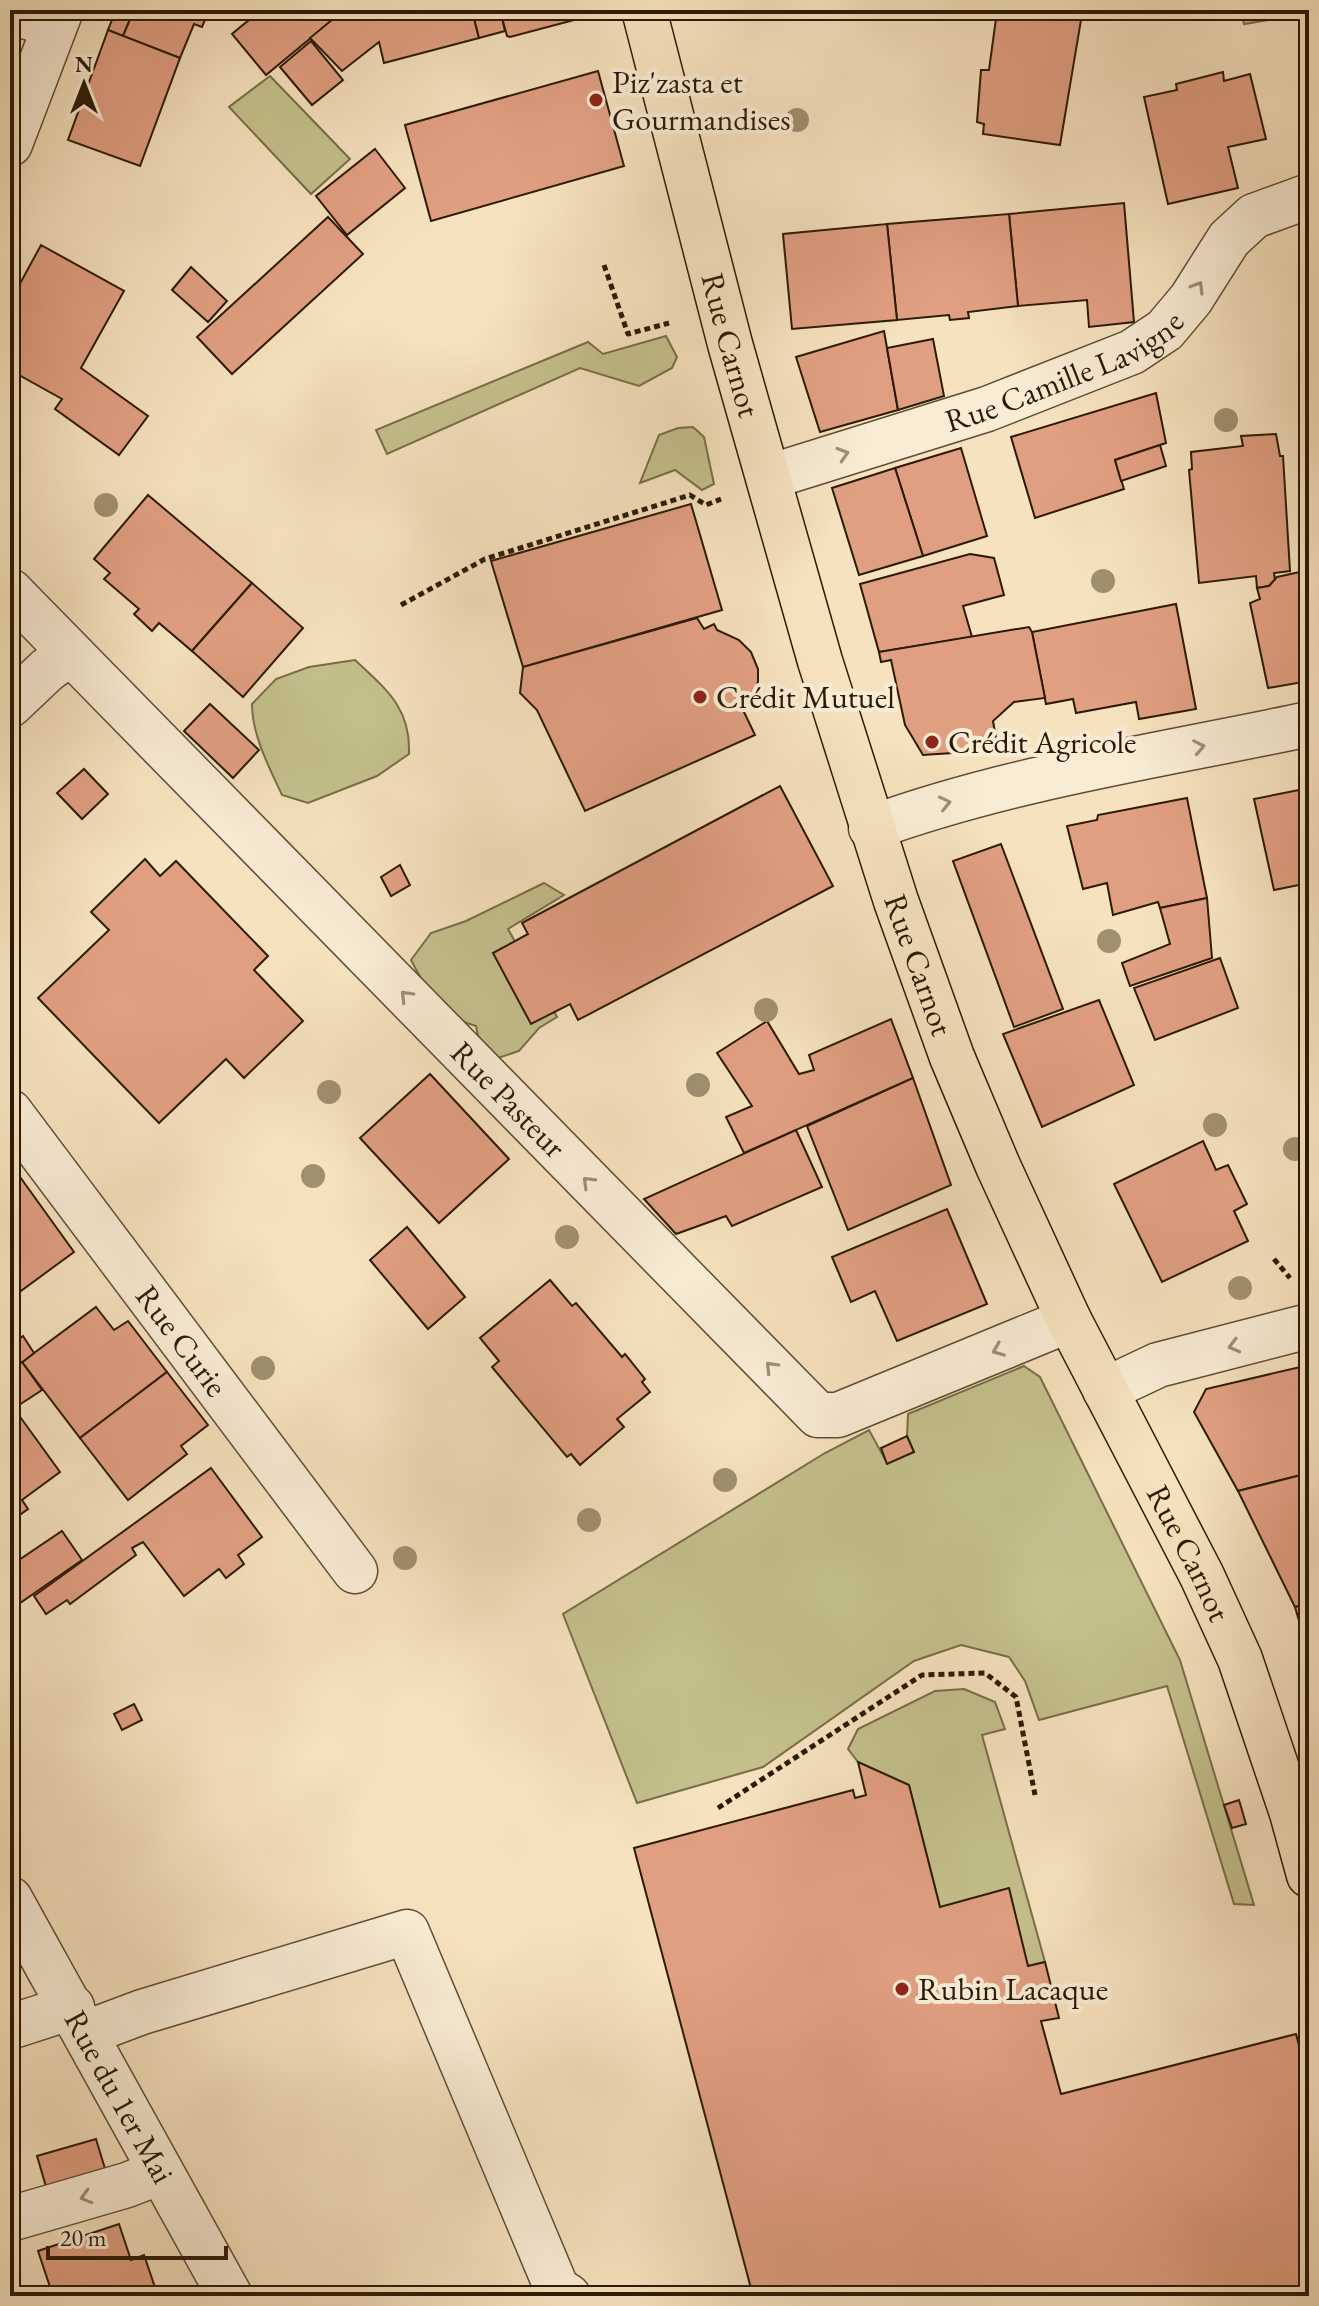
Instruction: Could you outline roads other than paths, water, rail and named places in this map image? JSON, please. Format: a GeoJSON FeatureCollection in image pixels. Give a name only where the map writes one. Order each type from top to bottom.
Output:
{"type":"FeatureCollection","features":[{"type":"Feature","properties":{"kind":"main road","name":"Rue Carnot"},"geometry":{"type":"LineString","coordinates":[[644,10],[730,344],[820,661],[871,828],[952,1057],[1069,1320],[1202,1576],[1240,1659],[1292,1813],[1309,1875]]}},
{"type":"Feature","properties":{"kind":"street"},"geometry":{"type":"LineString","coordinates":[[10,12],[58,18],[10,144]]}},
{"type":"Feature","properties":{"kind":"street","name":"Rue Camille Lavigne"},"geometry":{"type":"LineString","coordinates":[[769,477],[987,409],[1132,352],[1165,330],[1191,299],[1229,239],[1254,216],[1309,196]]}},
{"type":"Feature","properties":{"kind":"street","name":"Rue Pasteur"},"geometry":{"type":"LineString","coordinates":[[10,591],[818,1415],[838,1415],[1069,1320]]}},
{"type":"Feature","properties":{"kind":"street"},"geometry":{"type":"LineString","coordinates":[[10,705],[70,653]]}},
{"type":"Feature","properties":{"kind":"street"},"geometry":{"type":"LineString","coordinates":[[871,828],[933,805],[1309,724]]}},
{"type":"Feature","properties":{"kind":"street","name":"Rue Curie"},"geometry":{"type":"LineString","coordinates":[[10,1112],[355,1571]]}},
{"type":"Feature","properties":{"kind":"street"},"geometry":{"type":"LineString","coordinates":[[1105,1390],[1158,1365],[1309,1326]]}},
{"type":"Feature","properties":{"kind":"street","name":"Rue du 1er Mai"},"geometry":{"type":"LineString","coordinates":[[10,1899],[230,2296]]}},
{"type":"Feature","properties":{"kind":"street"},"geometry":{"type":"LineString","coordinates":[[10,2027],[142,2012],[407,1932],[557,2289],[568,2296]]}},
{"type":"Feature","properties":{"kind":"street"},"geometry":{"type":"LineString","coordinates":[[10,2219],[127,2185],[160,2172]]}},
{"type":"Feature","properties":{"kind":"place","name":"Piz'zasta et Gourmandises"},"geometry":{"type":"Point","coordinates":[596,100]}},
{"type":"Feature","properties":{"kind":"place","name":"Crédit Mutuel"},"geometry":{"type":"Point","coordinates":[700,697]}},
{"type":"Feature","properties":{"kind":"place","name":"Crédit Agricole"},"geometry":{"type":"Point","coordinates":[932,742]}},
{"type":"Feature","properties":{"kind":"place","name":"Rubin Lacaque"},"geometry":{"type":"Point","coordinates":[902,1989]}}]}
